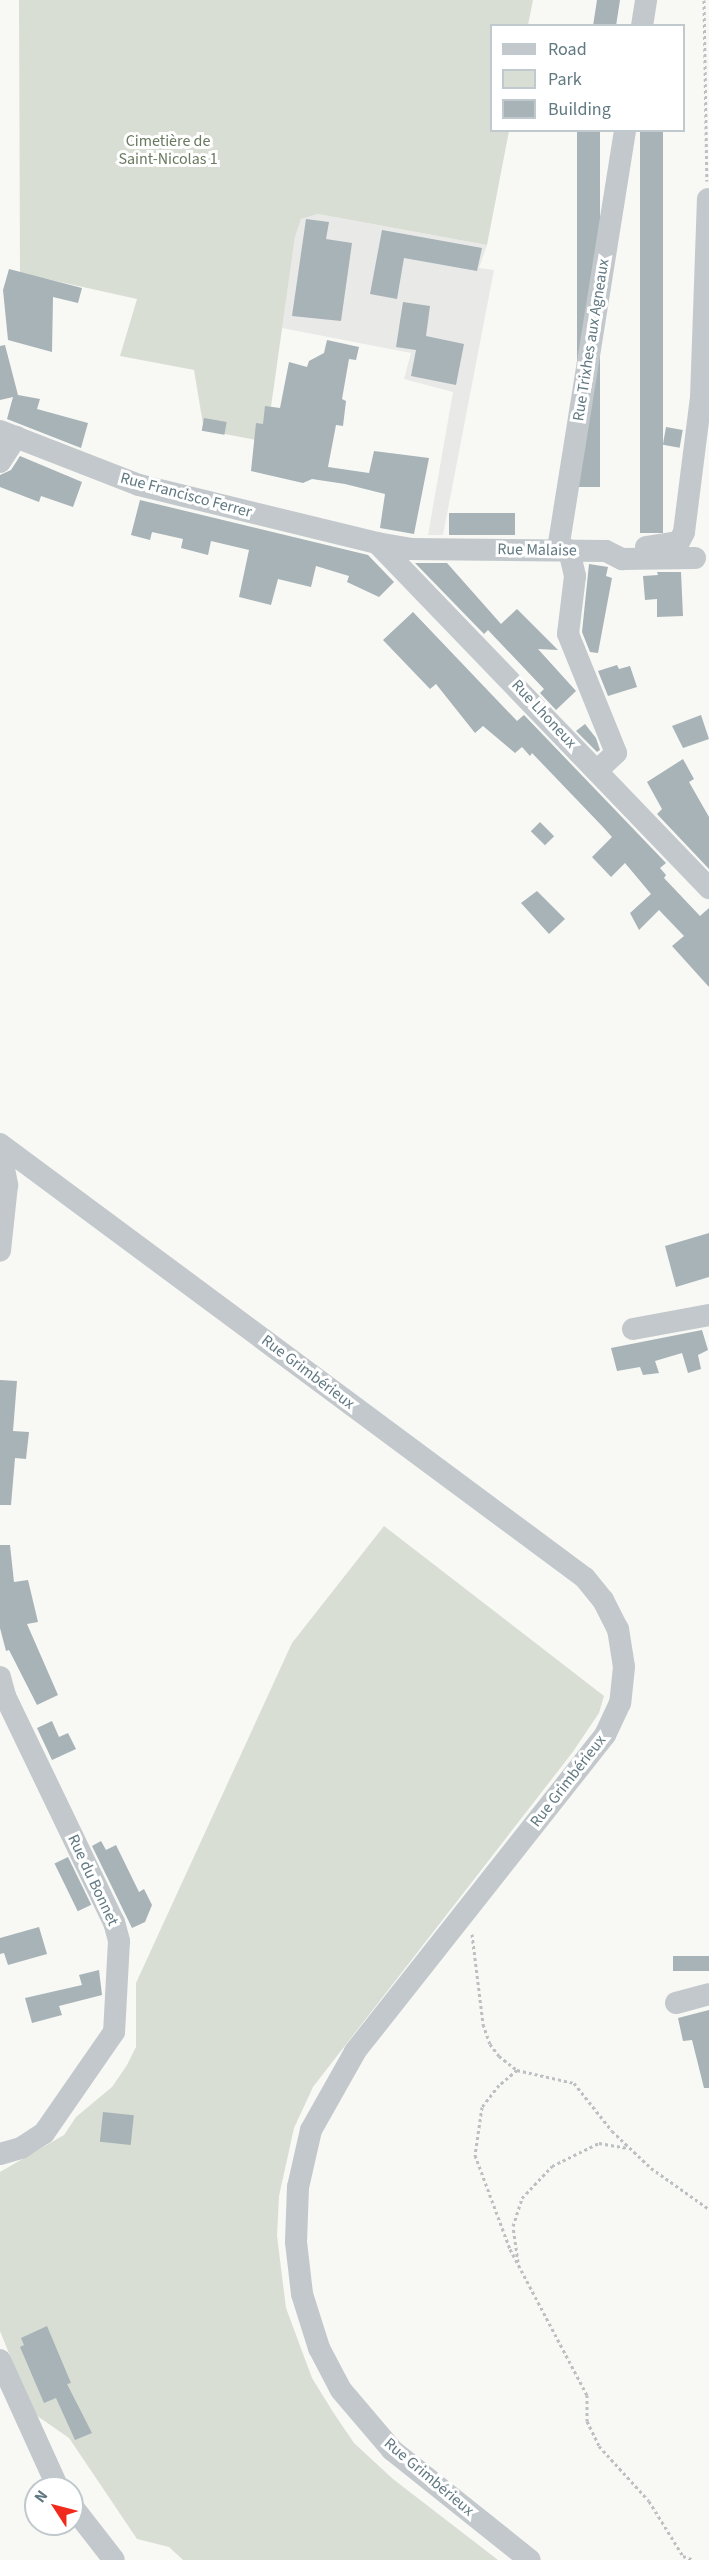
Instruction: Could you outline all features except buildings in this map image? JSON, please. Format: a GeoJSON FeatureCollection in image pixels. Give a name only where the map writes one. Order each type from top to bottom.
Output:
{"type":"FeatureCollection","features":[{"type":"Feature","properties":{"kind":"street"},"geometry":{"type":"LineString","coordinates":[[642,24],[646,0]]}},
{"type":"Feature","properties":{"kind":"street","name":"Rue Trixhes aux Agneaux"},"geometry":{"type":"LineString","coordinates":[[597,771],[616,753],[568,634],[575,576],[563,550],[625,132]]}},
{"type":"Feature","properties":{"kind":"street"},"geometry":{"type":"LineString","coordinates":[[606,551],[671,545],[683,538],[701,398],[708,199]]}},
{"type":"Feature","properties":{"kind":"street"},"geometry":{"type":"LineString","coordinates":[[0,462],[8,434]]}},
{"type":"Feature","properties":{"kind":"street","name":"Rue Francisco Ferrer"},"geometry":{"type":"LineString","coordinates":[[8,434],[139,485],[377,543]]}},
{"type":"Feature","properties":{"kind":"street","name":"Rue Malaise"},"geometry":{"type":"LineString","coordinates":[[377,543],[410,549],[606,551],[622,559],[695,558]]}},
{"type":"Feature","properties":{"kind":"street","name":"Rue Lhoneux"},"geometry":{"type":"LineString","coordinates":[[377,543],[709,888]]}},
{"type":"Feature","properties":{"kind":"street"},"geometry":{"type":"LineString","coordinates":[[0,1146],[7,1185],[0,1251]]}},
{"type":"Feature","properties":{"kind":"street","name":"Rue Grimbérieux"},"geometry":{"type":"LineString","coordinates":[[0,1146],[585,1578],[603,1600],[618,1629],[624,1667],[620,1704],[605,1735],[355,2052],[311,2130],[298,2187],[296,2242],[302,2294],[319,2348],[341,2390],[392,2450],[531,2560]]}},
{"type":"Feature","properties":{"kind":"street"},"geometry":{"type":"LineString","coordinates":[[633,1329],[709,1315]]}},
{"type":"Feature","properties":{"kind":"street","name":"Rue du Bonnet"},"geometry":{"type":"LineString","coordinates":[[0,1677],[5,1696],[114,1922],[119,1949],[116,2024],[108,2042],[44,2133],[21,2148],[0,2154]]}},
{"type":"Feature","properties":{"kind":"street"},"geometry":{"type":"LineString","coordinates":[[676,2003],[709,1994]]}},
{"type":"Feature","properties":{"kind":"street"},"geometry":{"type":"LineString","coordinates":[[0,2360],[53,2476]]}},
{"type":"Feature","properties":{"kind":"street"},"geometry":{"type":"LineString","coordinates":[[84,2521],[114,2560]]}},
{"type":"Feature","properties":{"kind":"path"},"geometry":{"type":"LineString","coordinates":[[704,0],[708,199]]}},
{"type":"Feature","properties":{"kind":"path"},"geometry":{"type":"LineString","coordinates":[[479,1896],[472,1933],[483,2024],[490,2044],[517,2070],[574,2083],[630,2148],[709,2209]]}},
{"type":"Feature","properties":{"kind":"path"},"geometry":{"type":"LineString","coordinates":[[517,2070],[499,2085],[483,2108],[475,2155],[518,2265],[587,2395],[587,2421],[599,2446],[649,2502],[683,2556],[694,2560]]}},
{"type":"Feature","properties":{"kind":"path"},"geometry":{"type":"LineString","coordinates":[[518,2265],[513,2226],[522,2198],[552,2166],[599,2143],[630,2148]]}},
{"type":"Feature","properties":{"kind":"shaded area"},"geometry":{"type":"Polygon","coordinates":[[[318,214],[487,245],[479,268],[494,270],[443,535],[428,535],[453,392],[404,379],[411,353],[282,328],[295,237],[301,219],[318,214]]]}},
{"type":"Feature","properties":{"kind":"green space","name":"Cimetière de Saint-Nicolas 1"},"geometry":{"type":"Polygon","coordinates":[[[19,0],[533,0],[528,24],[490,24],[490,132],[509,132],[487,245],[318,214],[301,219],[295,237],[266,442],[204,430],[194,370],[120,356],[137,299],[20,273],[19,0]]]}},
{"type":"Feature","properties":{"kind":"green space"},"geometry":{"type":"Polygon","coordinates":[[[384,1526],[604,1696],[599,1713],[572,1753],[313,2087],[294,2128],[279,2196],[277,2236],[286,2308],[312,2378],[354,2443],[393,2479],[498,2560],[183,2560],[169,2547],[137,2539],[69,2438],[33,2413],[0,2331],[0,2172],[64,2135],[76,2117],[112,2087],[127,2065],[136,2047],[136,1983],[292,1643],[384,1526]]]}}]}
